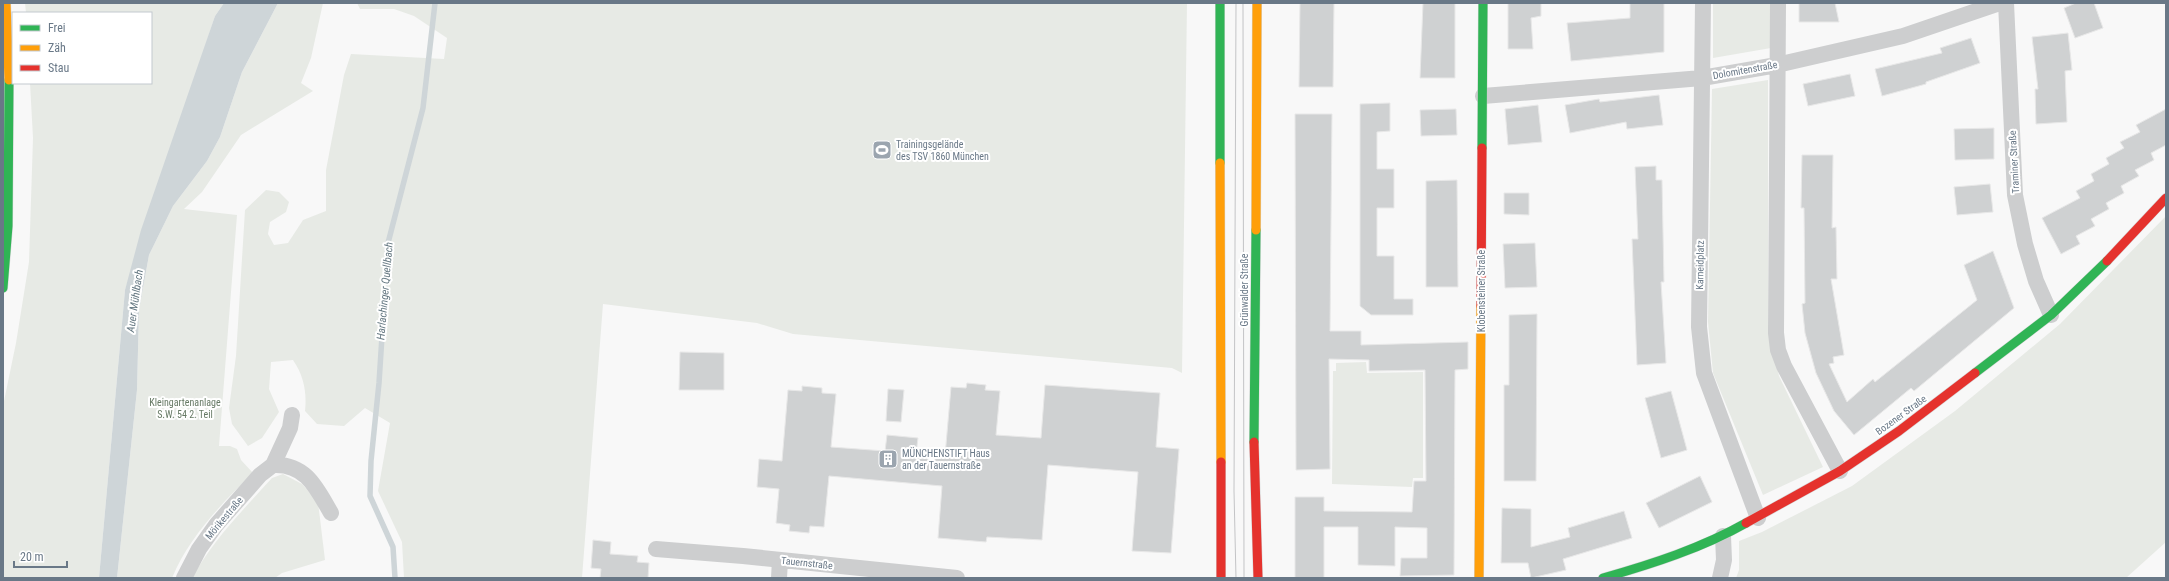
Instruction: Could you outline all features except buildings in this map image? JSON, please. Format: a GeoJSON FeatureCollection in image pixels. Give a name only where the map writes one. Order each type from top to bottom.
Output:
{"type":"FeatureCollection","features":[{"type":"Feature","properties":{"kind":"street"},"geometry":{"type":"LineString","coordinates":[[3,288],[6,267],[6,191],[10,107],[6,3]]}},
{"type":"Feature","properties":{"kind":"street"},"geometry":{"type":"LineString","coordinates":[[1220,3],[1221,578]]}},
{"type":"Feature","properties":{"kind":"street","name":"Grünwalder Straße"},"geometry":{"type":"LineString","coordinates":[[1257,3],[1254,457],[1258,578]]}},
{"type":"Feature","properties":{"kind":"street","name":"Klobensteiner Straße"},"geometry":{"type":"LineString","coordinates":[[1479,578],[1483,96],[1482,3]]}},
{"type":"Feature","properties":{"kind":"street","name":"Karneidplatz"},"geometry":{"type":"LineString","coordinates":[[1703,3],[1699,328],[1704,373],[1758,518]]}},
{"type":"Feature","properties":{"kind":"street"},"geometry":{"type":"LineString","coordinates":[[1778,3],[1775,316],[1778,350],[1792,383],[1840,471]]}},
{"type":"Feature","properties":{"kind":"street","name":"Dolomitenstraße"},"geometry":{"type":"LineString","coordinates":[[1483,96],[1702,78],[1777,65],[1903,36],[2000,3]]}},
{"type":"Feature","properties":{"kind":"street","name":"Traminer Straße"},"geometry":{"type":"LineString","coordinates":[[2006,3],[2015,194],[2025,244],[2036,281],[2051,315]]}},
{"type":"Feature","properties":{"kind":"street","name":"Bozener Straße"},"geometry":{"type":"LineString","coordinates":[[1603,578],[1647,565],[1723,536],[1758,518],[1840,471],[1899,431],[2051,315],[2119,249],[2166,198]]}},
{"type":"Feature","properties":{"kind":"street","name":"Mörikestraße"},"geometry":{"type":"LineString","coordinates":[[184,578],[199,549],[216,525],[260,475],[273,465],[290,428],[292,415]]}},
{"type":"Feature","properties":{"kind":"street"},"geometry":{"type":"LineString","coordinates":[[273,465],[286,464],[302,471],[316,488],[331,513]]}},
{"type":"Feature","properties":{"kind":"street"},"geometry":{"type":"LineString","coordinates":[[1720,578],[1724,560],[1723,536]]}},
{"type":"Feature","properties":{"kind":"street","name":"Tauernstraße"},"geometry":{"type":"LineString","coordinates":[[656,549],[957,578]]}},
{"type":"Feature","properties":{"kind":"street"},"geometry":{"type":"LineString","coordinates":[[779,578],[780,560]]}},
{"type":"Feature","properties":{"kind":"green space"},"geometry":{"type":"Polygon","coordinates":[[[25,3],[224,3],[215,16],[125,290],[99,578],[3,578],[3,406],[16,343],[29,262],[33,138],[30,84],[152,84],[152,12],[26,12],[25,3]]]}},
{"type":"Feature","properties":{"kind":"green space","name":"Kleingartenanlage S.W. 54 2. Teil"},"geometry":{"type":"Polygon","coordinates":[[[278,3],[323,3],[311,58],[301,83],[313,91],[241,135],[202,192],[184,209],[237,215],[219,446],[230,446],[237,449],[241,460],[253,473],[207,521],[187,549],[172,578],[117,578],[137,390],[139,310],[149,255],[173,206],[207,161],[220,137],[242,72],[278,3]]]}},
{"type":"Feature","properties":{"kind":"green space"},"geometry":{"type":"Polygon","coordinates":[[[357,3],[1187,3],[1182,373],[1172,368],[793,334],[757,323],[603,304],[582,578],[404,578],[402,542],[378,491],[390,423],[365,408],[344,426],[317,424],[305,411],[306,398],[304,385],[300,372],[293,360],[271,362],[269,389],[279,412],[262,438],[248,446],[232,424],[229,408],[236,356],[245,210],[266,190],[279,192],[289,202],[286,212],[270,222],[268,234],[274,245],[288,243],[303,220],[326,211],[326,170],[344,75],[351,54],[444,59],[447,38],[414,16],[394,9],[360,9],[357,3]]]}},
{"type":"Feature","properties":{"kind":"green space"},"geometry":{"type":"Polygon","coordinates":[[[1713,3],[1771,3],[1771,48],[1713,58],[1713,3]]]}},
{"type":"Feature","properties":{"kind":"green space"},"geometry":{"type":"Polygon","coordinates":[[[1768,80],[1768,321],[1779,376],[1823,467],[1763,495],[1713,373],[1708,322],[1712,89],[1768,80]]]}},
{"type":"Feature","properties":{"kind":"green space"},"geometry":{"type":"Polygon","coordinates":[[[2166,216],[2166,542],[2126,578],[1736,578],[1739,570],[1739,541],[1762,532],[1852,486],[1955,411],[2060,324],[2166,216]]]}},
{"type":"Feature","properties":{"kind":"green space"},"geometry":{"type":"Polygon","coordinates":[[[1366,362],[1367,373],[1423,372],[1423,478],[1413,478],[1412,487],[1332,484],[1333,371],[1336,371],[1336,363],[1366,362]]]}},
{"type":"Feature","properties":{"kind":"green space"},"geometry":{"type":"Polygon","coordinates":[[[283,474],[302,484],[318,502],[325,560],[282,573],[275,578],[192,578],[209,551],[239,514],[272,478],[283,474]]]}},
{"type":"Feature","properties":{"kind":"water","name":"Auer Mühlbach"},"geometry":{"type":"Polygon","coordinates":[[[224,3],[278,3],[242,72],[220,137],[207,161],[173,206],[149,255],[139,310],[137,390],[117,578],[99,578],[125,290],[141,230],[215,16],[224,3]]]}},
{"type":"Feature","properties":{"kind":"waterway","name":"Harlachinger Quellbach"},"geometry":{"type":"LineString","coordinates":[[395,578],[393,547],[370,496],[371,461],[379,383],[388,243],[423,108],[435,3]]}},
{"type":"Feature","properties":{"kind":"tram line"},"geometry":{"type":"LineString","coordinates":[[1236,3],[1234,491],[1236,578]]}},
{"type":"Feature","properties":{"kind":"tram line"},"geometry":{"type":"LineString","coordinates":[[1243,3],[1244,578]]}},
{"type":"Feature","properties":{"kind":"traffic: fast"},"geometry":{"type":"LineString","coordinates":[[1220,3],[1220,163]]}},
{"type":"Feature","properties":{"kind":"traffic: fast"},"geometry":{"type":"LineString","coordinates":[[1482,148],[1483,3]]}},
{"type":"Feature","properties":{"kind":"traffic: fast"},"geometry":{"type":"LineString","coordinates":[[3,288],[8,226],[9,80]]}},
{"type":"Feature","properties":{"kind":"traffic: fast"},"geometry":{"type":"LineString","coordinates":[[1254,442],[1256,230]]}},
{"type":"Feature","properties":{"kind":"traffic: fast"},"geometry":{"type":"LineString","coordinates":[[1975,373],[2051,315],[2107,261]]}},
{"type":"Feature","properties":{"kind":"traffic: fast"},"geometry":{"type":"LineString","coordinates":[[1603,578],[1676,555],[1712,540],[1746,523]]}},
{"type":"Feature","properties":{"kind":"traffic: slow"},"geometry":{"type":"LineString","coordinates":[[6,3],[9,80]]}},
{"type":"Feature","properties":{"kind":"traffic: slow"},"geometry":{"type":"LineString","coordinates":[[1256,230],[1257,3]]}},
{"type":"Feature","properties":{"kind":"traffic: slow"},"geometry":{"type":"LineString","coordinates":[[1220,163],[1221,462]]}},
{"type":"Feature","properties":{"kind":"traffic: slow"},"geometry":{"type":"LineString","coordinates":[[1479,578],[1481,306]]}},
{"type":"Feature","properties":{"kind":"traffic: jam"},"geometry":{"type":"LineString","coordinates":[[1481,306],[1482,148]]}},
{"type":"Feature","properties":{"kind":"traffic: jam"},"geometry":{"type":"LineString","coordinates":[[2107,261],[2166,198]]}},
{"type":"Feature","properties":{"kind":"traffic: jam"},"geometry":{"type":"LineString","coordinates":[[1746,523],[1840,471],[1899,431],[1975,373]]}},
{"type":"Feature","properties":{"kind":"traffic: jam"},"geometry":{"type":"LineString","coordinates":[[1254,442],[1258,578]]}},
{"type":"Feature","properties":{"kind":"traffic: jam"},"geometry":{"type":"LineString","coordinates":[[1221,462],[1221,578]]}},
{"type":"Feature","properties":{"kind":"place","name":"Trainingsgelände des TSV 1860 München"},"geometry":{"type":"Point","coordinates":[882,150]}},
{"type":"Feature","properties":{"kind":"place","name":"MÜNCHENSTIFT Haus an der Tauernstraße"},"geometry":{"type":"Point","coordinates":[888,459]}}]}
